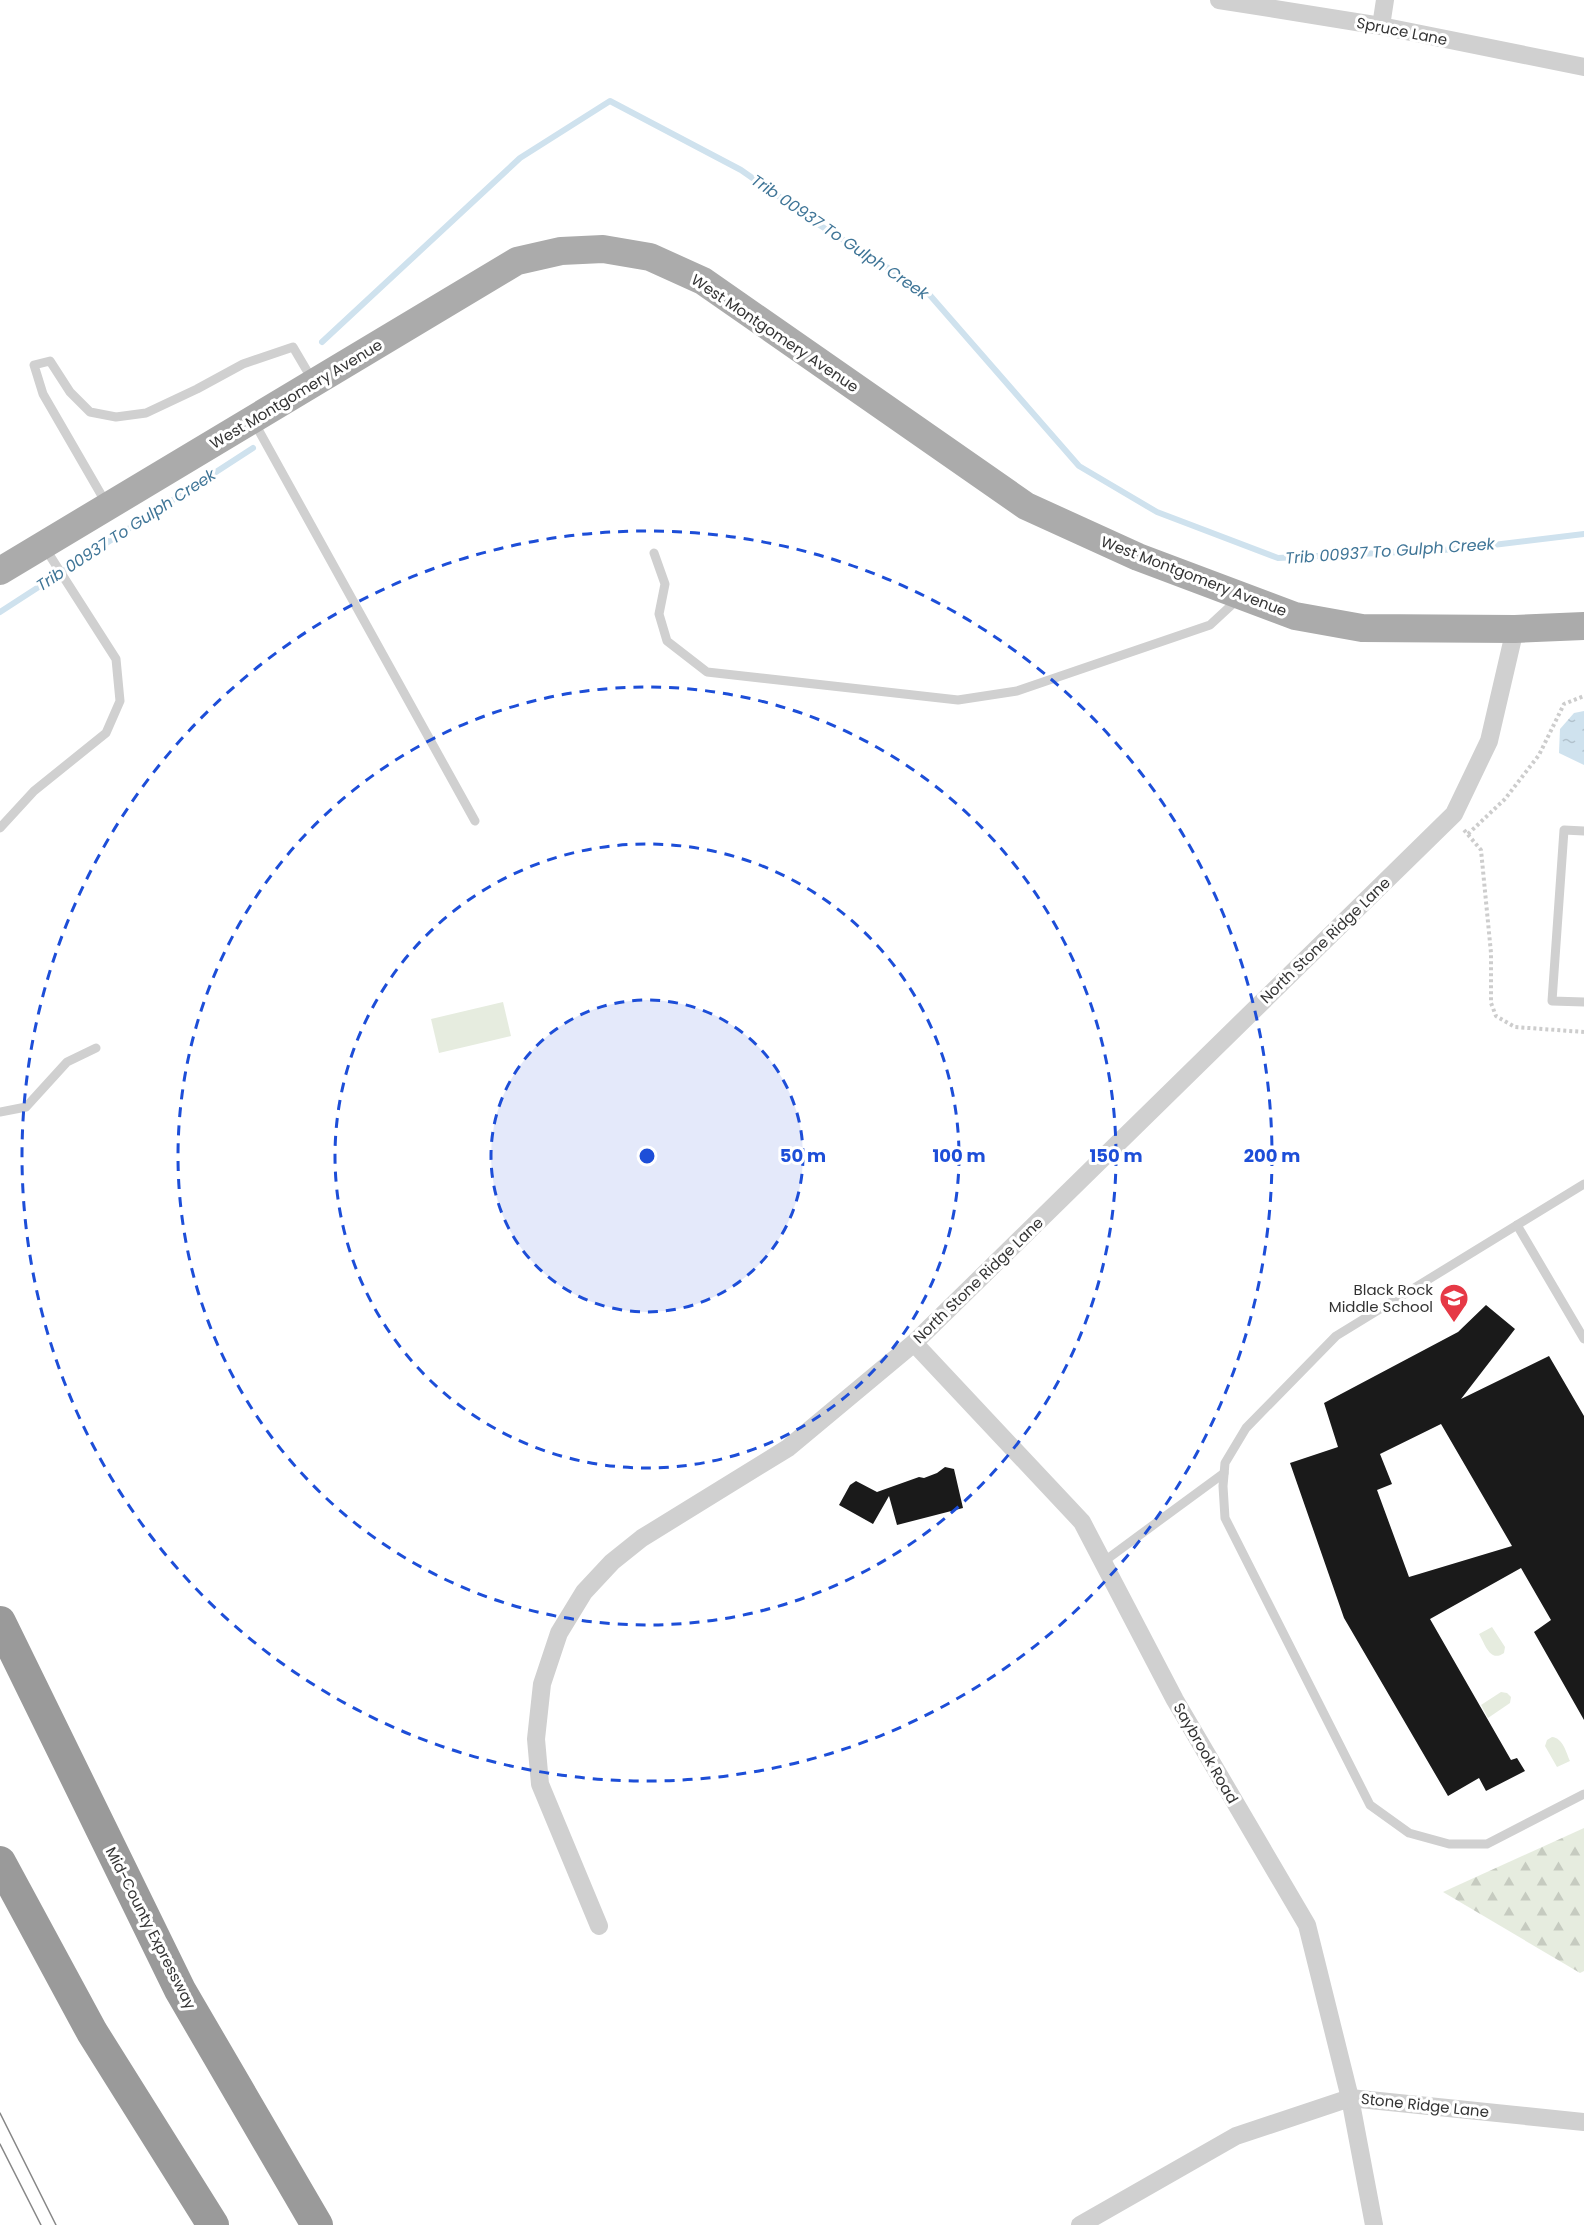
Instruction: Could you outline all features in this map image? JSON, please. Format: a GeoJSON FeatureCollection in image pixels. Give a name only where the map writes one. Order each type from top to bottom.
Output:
{"type":"FeatureCollection","features":[{"type":"Feature","properties":{"kind":"highway","name":"Mid-County Expressway"},"geometry":{"type":"LineString","coordinates":[[0,1622],[180,1990],[317,2225]]}},
{"type":"Feature","properties":{"kind":"highway"},"geometry":{"type":"LineString","coordinates":[[0,1862],[92,2032],[213,2225]]}},
{"type":"Feature","properties":{"kind":"main road","name":"West Montgomery Avenue"},"geometry":{"type":"LineString","coordinates":[[0,571],[50,556],[108,507],[517,261],[561,251],[603,249],[650,257],[703,281],[1026,506],[1138,557],[1295,616],[1362,628],[1515,629],[1584,626]]}},
{"type":"Feature","properties":{"kind":"street","name":"Spruce Lane"},"geometry":{"type":"LineString","coordinates":[[1219,0],[1381,26],[1584,68]]}},
{"type":"Feature","properties":{"kind":"street"},"geometry":{"type":"LineString","coordinates":[[1381,26],[1385,0]]}},
{"type":"Feature","properties":{"kind":"street","name":"North Stone Ridge Lane"},"geometry":{"type":"LineString","coordinates":[[599,1926],[540,1784],[536,1739],[542,1684],[559,1633],[584,1592],[612,1562],[642,1538],[788,1448],[914,1343],[1454,814],[1489,741],[1515,629]]}},
{"type":"Feature","properties":{"kind":"street","name":"Saybrook Road"},"geometry":{"type":"LineString","coordinates":[[914,1343],[1082,1522],[1175,1700],[1307,1925],[1350,2098],[1374,2225]]}},
{"type":"Feature","properties":{"kind":"street","name":"Stone Ridge Lane"},"geometry":{"type":"LineString","coordinates":[[1080,2225],[1236,2136],[1350,2098],[1584,2121]]}},
{"type":"Feature","properties":{"kind":"lane"},"geometry":{"type":"LineString","coordinates":[[108,507],[43,394],[34,365],[50,361],[70,392],[90,412],[116,417],[146,413],[243,364],[293,347],[314,383]]}},
{"type":"Feature","properties":{"kind":"lane"},"geometry":{"type":"LineString","coordinates":[[253,420],[475,821]]}},
{"type":"Feature","properties":{"kind":"lane"},"geometry":{"type":"LineString","coordinates":[[654,553],[665,584],[659,614],[667,641],[706,672],[958,700],[1017,691],[1210,625],[1241,596]]}},
{"type":"Feature","properties":{"kind":"lane"},"geometry":{"type":"LineString","coordinates":[[0,828],[34,791],[106,733],[120,701],[116,659],[50,556]]}},
{"type":"Feature","properties":{"kind":"lane"},"geometry":{"type":"LineString","coordinates":[[1584,831],[1564,830],[1552,1001],[1584,1002]]}},
{"type":"Feature","properties":{"kind":"lane"},"geometry":{"type":"LineString","coordinates":[[0,1112],[26,1107],[67,1062],[96,1048]]}},
{"type":"Feature","properties":{"kind":"lane"},"geometry":{"type":"LineString","coordinates":[[1584,1184],[1336,1336],[1246,1428],[1225,1463],[1224,1473],[1225,1518],[1370,1805],[1409,1833],[1449,1844],[1486,1844],[1584,1794]]}},
{"type":"Feature","properties":{"kind":"lane"},"geometry":{"type":"LineString","coordinates":[[1517,1225],[1584,1339]]}},
{"type":"Feature","properties":{"kind":"lane"},"geometry":{"type":"LineString","coordinates":[[1102,1562],[1224,1473]]}},
{"type":"Feature","properties":{"kind":"path"},"geometry":{"type":"LineString","coordinates":[[1468,834],[1505,799],[1539,755],[1564,704],[1584,696]]}},
{"type":"Feature","properties":{"kind":"path"},"geometry":{"type":"LineString","coordinates":[[1449,818],[1468,834],[1481,850],[1485,872],[1491,953],[1491,1003],[1496,1016],[1515,1027],[1584,1032]]}},
{"type":"Feature","properties":{"kind":"green space"},"geometry":{"type":"Polygon","coordinates":[[[503,1002],[511,1036],[439,1053],[431,1019],[503,1002]]]}},
{"type":"Feature","properties":{"kind":"green space"},"geometry":{"type":"Polygon","coordinates":[[[1492,1627],[1505,1647],[1504,1653],[1495,1656],[1488,1651],[1479,1634],[1492,1627]]]}},
{"type":"Feature","properties":{"kind":"green space"},"geometry":{"type":"Polygon","coordinates":[[[1501,1692],[1511,1697],[1510,1703],[1488,1718],[1481,1705],[1501,1692]]]}},
{"type":"Feature","properties":{"kind":"green space"},"geometry":{"type":"Polygon","coordinates":[[[1552,1737],[1559,1740],[1570,1761],[1557,1767],[1545,1746],[1547,1740],[1552,1737]]]}},
{"type":"Feature","properties":{"kind":"green space"},"geometry":{"type":"Polygon","coordinates":[[[1584,1828],[1584,1971],[1580,1973],[1443,1892],[1584,1828]]]}},
{"type":"Feature","properties":{"kind":"water"},"geometry":{"type":"Polygon","coordinates":[[[1584,711],[1584,765],[1559,753],[1560,729],[1574,713],[1584,711]]]}},
{"type":"Feature","properties":{"kind":"building","name":"Black Rock Middle School"},"geometry":{"type":"Polygon","coordinates":[[[1486,1305],[1515,1329],[1461,1399],[1549,1356],[1584,1416],[1584,1720],[1534,1632],[1551,1620],[1521,1568],[1430,1619],[1511,1760],[1517,1758],[1525,1771],[1486,1791],[1479,1778],[1448,1796],[1344,1618],[1290,1463],[1338,1447],[1324,1403],[1458,1332],[1486,1305]],[[1441,1424],[1380,1454],[1392,1484],[1377,1490],[1409,1577],[1512,1546],[1441,1424]]]}},
{"type":"Feature","properties":{"kind":"building"},"geometry":{"type":"Polygon","coordinates":[[[945,1467],[954,1469],[963,1508],[897,1525],[889,1496],[873,1524],[839,1505],[850,1485],[856,1481],[877,1492],[919,1477],[924,1478],[945,1467]]]}},
{"type":"Feature","properties":{"kind":"waterway","name":"Trib 00937 To Gulph Creek"},"geometry":{"type":"LineString","coordinates":[[322,342],[520,158],[610,101],[741,170],[821,226],[928,293],[1079,466],[1157,512],[1278,558],[1460,549],[1584,534]]}},
{"type":"Feature","properties":{"kind":"waterway","name":"Trib 00937 To Gulph Creek"},"geometry":{"type":"LineString","coordinates":[[0,612],[253,448]]}},
{"type":"Feature","properties":{"kind":"tram line"},"geometry":{"type":"LineString","coordinates":[[0,2113],[56,2225]]}},
{"type":"Feature","properties":{"kind":"tram line"},"geometry":{"type":"LineString","coordinates":[[0,2144],[41,2225]]}},
{"type":"Feature","properties":{"kind":"place","name":"Black Rock Middle School"},"geometry":{"type":"Point","coordinates":[1454,1324]}}]}
